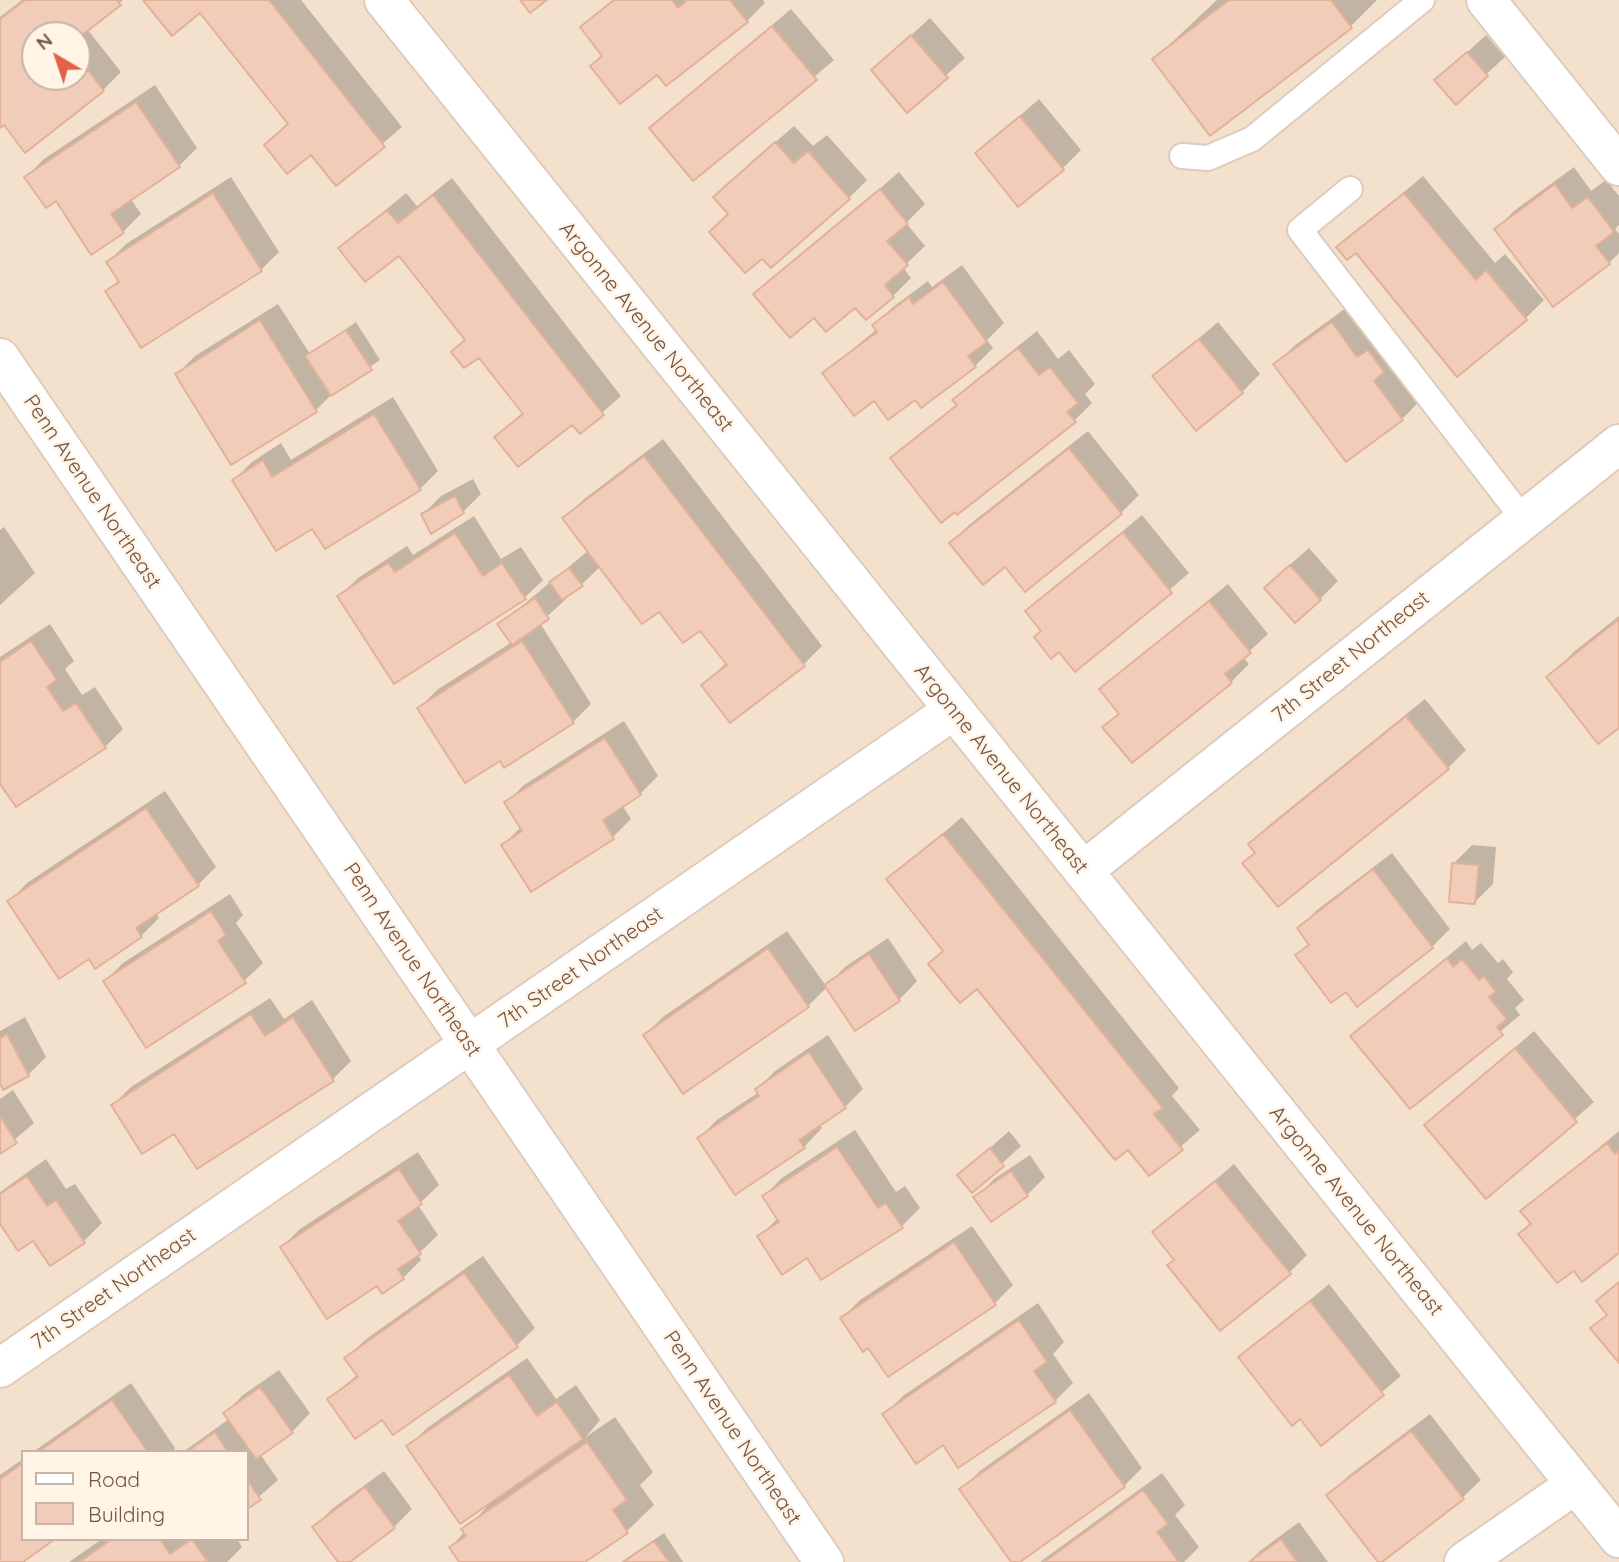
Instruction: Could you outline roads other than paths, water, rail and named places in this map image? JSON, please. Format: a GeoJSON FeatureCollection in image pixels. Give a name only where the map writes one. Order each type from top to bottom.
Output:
{"type":"FeatureCollection","features":[{"type":"Feature","properties":{"kind":"street","name":"Argonne Avenue Northeast"},"geometry":{"type":"LineString","coordinates":[[384,0],[1619,1538]]}},
{"type":"Feature","properties":{"kind":"street"},"geometry":{"type":"LineString","coordinates":[[1486,0],[1619,166]]}},
{"type":"Feature","properties":{"kind":"street","name":"Penn Avenue Northeast"},"geometry":{"type":"LineString","coordinates":[[0,358],[824,1562]]}},
{"type":"Feature","properties":{"kind":"street","name":"7th Street Northeast"},"geometry":{"type":"LineString","coordinates":[[1083,871],[1619,444]]}},
{"type":"Feature","properties":{"kind":"street","name":"7th Street Northeast"},"geometry":{"type":"LineString","coordinates":[[0,1368],[954,710]]}},
{"type":"Feature","properties":{"kind":"street"},"geometry":{"type":"LineString","coordinates":[[1464,1562],[1576,1484]]}},
{"type":"Feature","properties":{"kind":"lane"},"geometry":{"type":"LineString","coordinates":[[1182,156],[1208,158],[1252,139],[1422,0]]}},
{"type":"Feature","properties":{"kind":"lane"},"geometry":{"type":"LineString","coordinates":[[1350,190],[1300,230],[1524,520]]}}]}
